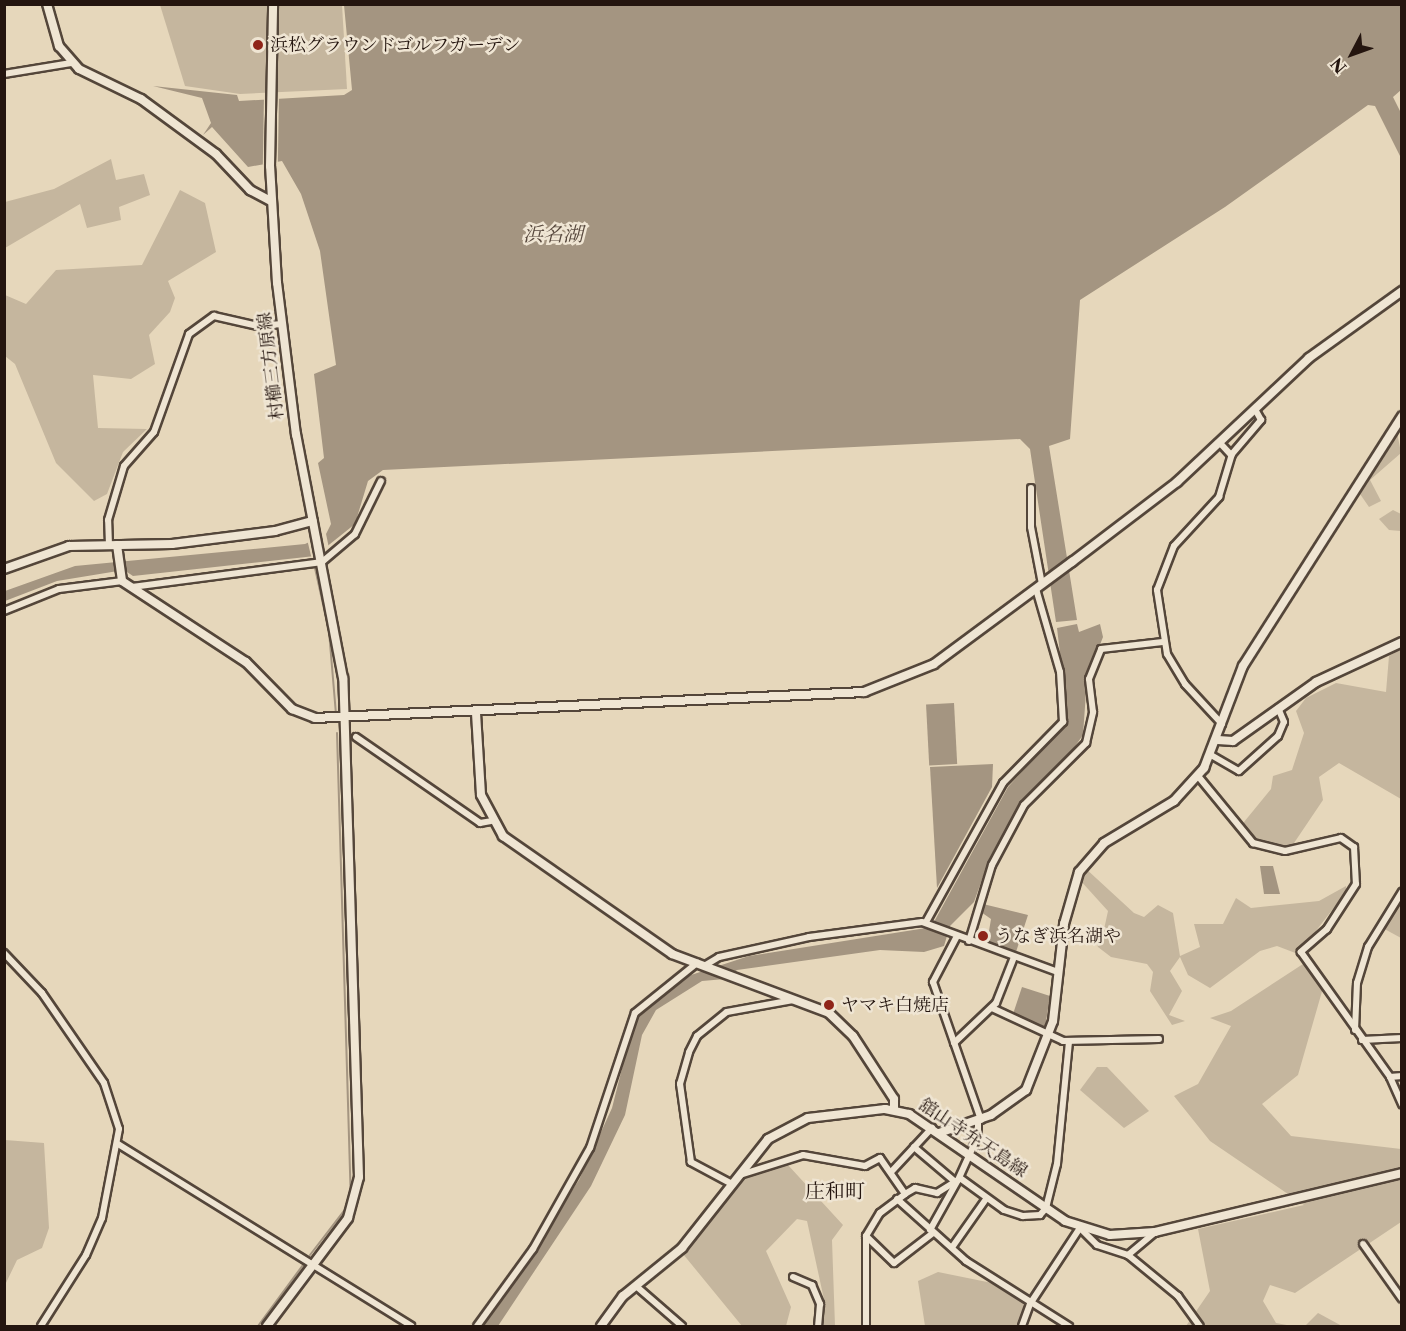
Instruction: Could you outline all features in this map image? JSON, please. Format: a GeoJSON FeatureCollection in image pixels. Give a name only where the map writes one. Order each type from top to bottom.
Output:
{"type":"FeatureCollection","features":[{"type":"Feature","properties":{"kind":"street"},"geometry":{"type":"LineString","coordinates":[[47,4],[55,36],[71,63],[141,99],[216,154],[250,190],[271,201]]}},
{"type":"Feature","properties":{"kind":"street","name":"村櫛三方原線"},"geometry":{"type":"LineString","coordinates":[[267,1326],[348,1218],[359,1188],[344,718],[338,639],[313,521],[282,324],[270,166],[273,4]]}},
{"type":"Feature","properties":{"kind":"street"},"geometry":{"type":"LineString","coordinates":[[4,74],[71,63]]}},
{"type":"Feature","properties":{"kind":"street"},"geometry":{"type":"LineString","coordinates":[[282,324],[258,326],[214,316],[189,334],[154,432],[124,466],[108,520],[120,577],[246,662],[292,709],[315,718],[344,718],[864,692],[934,664],[1072,562],[1219,442],[1330,341],[1401,291]]}},
{"type":"Feature","properties":{"kind":"street"},"geometry":{"type":"LineString","coordinates":[[1222,724],[1185,684],[1163,642],[1157,596],[1166,563],[1182,536],[1219,497],[1231,455],[1262,420],[1255,409]]}},
{"type":"Feature","properties":{"kind":"street"},"geometry":{"type":"LineString","coordinates":[[892,1171],[914,1147],[935,1130],[980,1120],[1023,1095],[1049,1038],[1072,890],[1083,866],[1112,838],[1174,801],[1198,776],[1218,740],[1243,666],[1401,416]]}},
{"type":"Feature","properties":{"kind":"street"},"geometry":{"type":"LineString","coordinates":[[1219,442],[1231,455]]}},
{"type":"Feature","properties":{"kind":"street"},"geometry":{"type":"LineString","coordinates":[[132,587],[322,560],[355,534],[381,481]]}},
{"type":"Feature","properties":{"kind":"street"},"geometry":{"type":"LineString","coordinates":[[927,923],[1003,783],[1063,722],[1060,672],[1031,527],[1031,489]]}},
{"type":"Feature","properties":{"kind":"street"},"geometry":{"type":"LineString","coordinates":[[4,569],[63,547],[114,547],[267,533],[313,521]]}},
{"type":"Feature","properties":{"kind":"street"},"geometry":{"type":"LineString","coordinates":[[4,611],[59,589],[120,577]]}},
{"type":"Feature","properties":{"kind":"street"},"geometry":{"type":"LineString","coordinates":[[969,941],[993,862],[1024,805],[1086,743],[1093,711],[1089,679],[1101,649],[1163,642]]}},
{"type":"Feature","properties":{"kind":"street"},"geometry":{"type":"LineString","coordinates":[[1218,740],[1233,741],[1316,682],[1401,642]]}},
{"type":"Feature","properties":{"kind":"street"},"geometry":{"type":"LineString","coordinates":[[1211,755],[1239,771],[1278,736],[1284,722],[1278,708]]}},
{"type":"Feature","properties":{"kind":"street"},"geometry":{"type":"LineString","coordinates":[[476,713],[481,795],[491,821],[523,852],[666,950],[703,966],[797,998],[843,1023],[894,1099],[894,1109]]}},
{"type":"Feature","properties":{"kind":"street"},"geometry":{"type":"LineString","coordinates":[[356,737],[480,823],[491,821]]}},
{"type":"Feature","properties":{"kind":"street"},"geometry":{"type":"LineString","coordinates":[[1198,776],[1253,843],[1281,852],[1341,838],[1354,847],[1356,884],[1327,929],[1301,952],[1390,1077],[1401,1104]]}},
{"type":"Feature","properties":{"kind":"street"},"geometry":{"type":"LineString","coordinates":[[1355,1030],[1357,983],[1368,947],[1401,892]]}},
{"type":"Feature","properties":{"kind":"street"},"geometry":{"type":"LineString","coordinates":[[477,1326],[533,1248],[580,1168],[606,1112],[636,1013],[703,966],[719,957],[809,937],[927,923],[969,941],[1058,972]]}},
{"type":"Feature","properties":{"kind":"street"},"geometry":{"type":"LineString","coordinates":[[867,1236],[894,1263],[931,1232],[957,1179],[972,1156],[980,1120],[933,982],[955,935]]}},
{"type":"Feature","properties":{"kind":"street"},"geometry":{"type":"LineString","coordinates":[[4,953],[42,993],[104,1083],[117,1115],[118,1144],[89,1249],[41,1326]]}},
{"type":"Feature","properties":{"kind":"street"},"geometry":{"type":"LineString","coordinates":[[954,1043],[992,1008],[1014,957]]}},
{"type":"Feature","properties":{"kind":"street"},"geometry":{"type":"LineString","coordinates":[[732,1184],[691,1162],[681,1084],[689,1052],[697,1036],[727,1012],[797,998]]}},
{"type":"Feature","properties":{"kind":"street"},"geometry":{"type":"LineString","coordinates":[[992,1008],[1049,1038],[1069,1042],[1159,1039]]}},
{"type":"Feature","properties":{"kind":"street"},"geometry":{"type":"LineString","coordinates":[[1362,1040],[1401,1038]]}},
{"type":"Feature","properties":{"kind":"street"},"geometry":{"type":"LineString","coordinates":[[914,1147],[986,1199],[1023,1216],[1040,1215],[1046,1208],[1057,1164],[1069,1042]]}},
{"type":"Feature","properties":{"kind":"street"},"geometry":{"type":"LineString","coordinates":[[1390,1077],[1401,1076]]}},
{"type":"Feature","properties":{"kind":"street","name":"舘山寺弁天島線"},"geometry":{"type":"LineString","coordinates":[[601,1326],[636,1286],[682,1248],[768,1139],[792,1123],[894,1109],[935,1130],[1046,1208],[1080,1228],[1118,1236],[1155,1232],[1401,1173]]}},
{"type":"Feature","properties":{"kind":"street"},"geometry":{"type":"LineString","coordinates":[[118,1144],[314,1262],[411,1326]]}},
{"type":"Feature","properties":{"kind":"street"},"geometry":{"type":"LineString","coordinates":[[739,1175],[803,1155],[865,1166],[880,1158],[892,1171],[905,1194]]}},
{"type":"Feature","properties":{"kind":"street"},"geometry":{"type":"LineString","coordinates":[[866,1326],[867,1236],[880,1213],[915,1188],[937,1193],[957,1179]]}},
{"type":"Feature","properties":{"kind":"street"},"geometry":{"type":"LineString","coordinates":[[897,1199],[931,1232],[953,1246],[966,1261],[1030,1304],[1069,1326]]}},
{"type":"Feature","properties":{"kind":"street"},"geometry":{"type":"LineString","coordinates":[[953,1246],[986,1199]]}},
{"type":"Feature","properties":{"kind":"street"},"geometry":{"type":"LineString","coordinates":[[1022,1326],[1030,1304],[1080,1228],[1096,1245],[1128,1255],[1178,1296],[1200,1326]]}},
{"type":"Feature","properties":{"kind":"street"},"geometry":{"type":"LineString","coordinates":[[1128,1255],[1155,1232]]}},
{"type":"Feature","properties":{"kind":"street"},"geometry":{"type":"LineString","coordinates":[[1363,1244],[1401,1299]]}},
{"type":"Feature","properties":{"kind":"street"},"geometry":{"type":"LineString","coordinates":[[793,1277],[812,1285],[820,1304],[818,1326]]}},
{"type":"Feature","properties":{"kind":"street"},"geometry":{"type":"LineString","coordinates":[[636,1286],[682,1326]]}},
{"type":"Feature","properties":{"kind":"shaded area","name":"浜松グラウンドゴルフガーデン"},"geometry":{"type":"Polygon","coordinates":[[[160,5],[342,5],[347,89],[240,94],[185,86],[160,5]]]}},
{"type":"Feature","properties":{"kind":"shaded area"},"geometry":{"type":"Polygon","coordinates":[[[111,159],[116,180],[144,174],[150,195],[119,207],[121,220],[87,228],[80,204],[5,248],[5,202],[54,189],[111,159]]]}},
{"type":"Feature","properties":{"kind":"shaded area"},"geometry":{"type":"Polygon","coordinates":[[[180,190],[205,203],[216,252],[168,281],[175,298],[170,312],[149,335],[155,364],[131,379],[93,375],[98,428],[147,429],[123,452],[107,494],[94,501],[56,463],[15,364],[5,356],[5,295],[26,304],[56,270],[142,265],[180,190]]]}},
{"type":"Feature","properties":{"kind":"shaded area"},"geometry":{"type":"Polygon","coordinates":[[[1397,432],[1401,453],[1370,480],[1381,501],[1369,507],[1360,494],[1397,432]]]}},
{"type":"Feature","properties":{"kind":"shaded area"},"geometry":{"type":"Polygon","coordinates":[[[1393,510],[1401,514],[1401,531],[1389,530],[1379,519],[1393,510]]]}},
{"type":"Feature","properties":{"kind":"shaded area"},"geometry":{"type":"Polygon","coordinates":[[[1401,649],[1401,799],[1339,763],[1319,777],[1323,800],[1292,846],[1271,850],[1243,833],[1244,822],[1271,789],[1273,776],[1292,770],[1304,733],[1296,711],[1306,698],[1336,683],[1386,692],[1389,656],[1401,649]]]}},
{"type":"Feature","properties":{"kind":"shaded area"},"geometry":{"type":"Polygon","coordinates":[[[1084,867],[1134,913],[1144,917],[1158,905],[1173,913],[1180,956],[1200,947],[1194,924],[1223,924],[1236,898],[1251,908],[1319,901],[1346,886],[1346,892],[1298,954],[1277,946],[1260,951],[1210,988],[1188,975],[1180,957],[1170,971],[1182,991],[1169,1015],[1185,1021],[1172,1025],[1150,991],[1153,972],[1147,964],[1111,957],[1098,947],[1094,938],[1103,934],[1108,911],[1079,879],[1084,867]]]}},
{"type":"Feature","properties":{"kind":"shaded area"},"geometry":{"type":"Polygon","coordinates":[[[1401,888],[1401,938],[1379,926],[1401,888]]]}},
{"type":"Feature","properties":{"kind":"shaded area"},"geometry":{"type":"Polygon","coordinates":[[[1303,964],[1323,988],[1298,1075],[1262,1104],[1291,1136],[1401,1149],[1401,1222],[1295,1293],[1270,1285],[1263,1301],[1276,1323],[1292,1326],[1186,1326],[1210,1291],[1198,1229],[1304,1205],[1210,1141],[1174,1096],[1198,1084],[1231,1026],[1210,1018],[1231,1011],[1303,964]]]}},
{"type":"Feature","properties":{"kind":"shaded area"},"geometry":{"type":"Polygon","coordinates":[[[1097,1067],[1107,1067],[1149,1111],[1124,1128],[1080,1090],[1097,1067]]]}},
{"type":"Feature","properties":{"kind":"shaded area"},"geometry":{"type":"Polygon","coordinates":[[[5,1140],[44,1143],[49,1228],[42,1248],[17,1260],[5,1285],[5,1140]]]}},
{"type":"Feature","properties":{"kind":"shaded area"},"geometry":{"type":"Polygon","coordinates":[[[788,1165],[843,1225],[832,1240],[835,1326],[821,1326],[825,1304],[807,1221],[797,1219],[766,1251],[791,1307],[786,1326],[742,1326],[683,1254],[742,1179],[788,1165]]]}},
{"type":"Feature","properties":{"kind":"shaded area"},"geometry":{"type":"Polygon","coordinates":[[[938,1272],[997,1284],[1022,1302],[1027,1311],[1022,1326],[925,1326],[918,1281],[938,1272]]]}},
{"type":"Feature","properties":{"kind":"shaded area"},"geometry":{"type":"Polygon","coordinates":[[[1318,1313],[1342,1326],[1305,1326],[1318,1313]]]}},
{"type":"Feature","properties":{"kind":"water","name":"浜名湖"},"geometry":{"type":"Polygon","coordinates":[[[344,5],[1401,5],[1401,90],[1393,97],[1401,113],[1401,158],[1375,106],[1368,105],[1225,207],[1080,300],[1070,439],[1049,446],[1077,620],[1056,622],[1030,449],[1020,439],[383,470],[368,481],[355,524],[315,556],[133,576],[124,570],[57,581],[5,601],[5,591],[75,566],[305,544],[326,534],[331,524],[318,463],[324,458],[314,374],[336,365],[320,251],[301,194],[282,161],[248,167],[212,127],[203,135],[211,123],[202,98],[153,86],[237,95],[239,101],[344,95],[352,90],[344,5]]]}},
{"type":"Feature","properties":{"kind":"water"},"geometry":{"type":"Polygon","coordinates":[[[1077,624],[1079,632],[1100,624],[1103,637],[1087,678],[1083,735],[1064,762],[1022,800],[990,857],[974,902],[950,926],[944,946],[924,952],[880,950],[737,970],[725,979],[702,981],[656,1010],[642,1035],[625,1115],[591,1186],[498,1326],[481,1326],[579,1180],[612,1108],[632,1029],[644,1008],[691,975],[749,956],[926,928],[935,920],[1008,787],[1068,721],[1057,628],[1077,624]]]}},
{"type":"Feature","properties":{"kind":"water"},"geometry":{"type":"Polygon","coordinates":[[[954,703],[957,764],[929,765],[926,704],[954,703]]]}},
{"type":"Feature","properties":{"kind":"water"},"geometry":{"type":"Polygon","coordinates":[[[993,764],[992,787],[937,888],[930,767],[993,764]]]}},
{"type":"Feature","properties":{"kind":"water"},"geometry":{"type":"Polygon","coordinates":[[[1260,866],[1273,866],[1280,894],[1264,894],[1260,866]]]}},
{"type":"Feature","properties":{"kind":"water"},"geometry":{"type":"Polygon","coordinates":[[[983,904],[1028,915],[1016,952],[987,943],[991,919],[981,912],[983,904]]]}},
{"type":"Feature","properties":{"kind":"water"},"geometry":{"type":"Polygon","coordinates":[[[1022,987],[1050,996],[1045,1028],[1012,1017],[1022,987]]]}},
{"type":"Feature","properties":{"kind":"pier"},"geometry":{"type":"Polygon","coordinates":[[[264,96],[279,96],[278,165],[263,165],[264,96]]]}},
{"type":"Feature","properties":{"kind":"pier"},"geometry":{"type":"Polygon","coordinates":[[[325,529],[330,553],[312,560],[307,539],[325,529]]]}},
{"type":"Feature","properties":{"kind":"waterway"},"geometry":{"type":"LineString","coordinates":[[315,568],[329,631],[336,714]]}},
{"type":"Feature","properties":{"kind":"waterway"},"geometry":{"type":"LineString","coordinates":[[337,733],[351,1193]]}},
{"type":"Feature","properties":{"kind":"waterway"},"geometry":{"type":"LineString","coordinates":[[1045,751],[1056,740]]}},
{"type":"Feature","properties":{"kind":"waterway"},"geometry":{"type":"LineString","coordinates":[[310,1255],[347,1207]]}},
{"type":"Feature","properties":{"kind":"waterway"},"geometry":{"type":"LineString","coordinates":[[258,1326],[306,1261]]}},
{"type":"Feature","properties":{"kind":"place","name":"浜松グラウンドゴルフガーデン"},"geometry":{"type":"Point","coordinates":[258,45]}},
{"type":"Feature","properties":{"kind":"place","name":"うなぎ浜名湖や"},"geometry":{"type":"Point","coordinates":[983,936]}},
{"type":"Feature","properties":{"kind":"place","name":"ヤマキ白焼店"},"geometry":{"type":"Point","coordinates":[829,1005]}},
{"type":"Feature","properties":{"kind":"district","name":"庄和町"},"geometry":{"type":"Point","coordinates":[835,1191]}}]}
